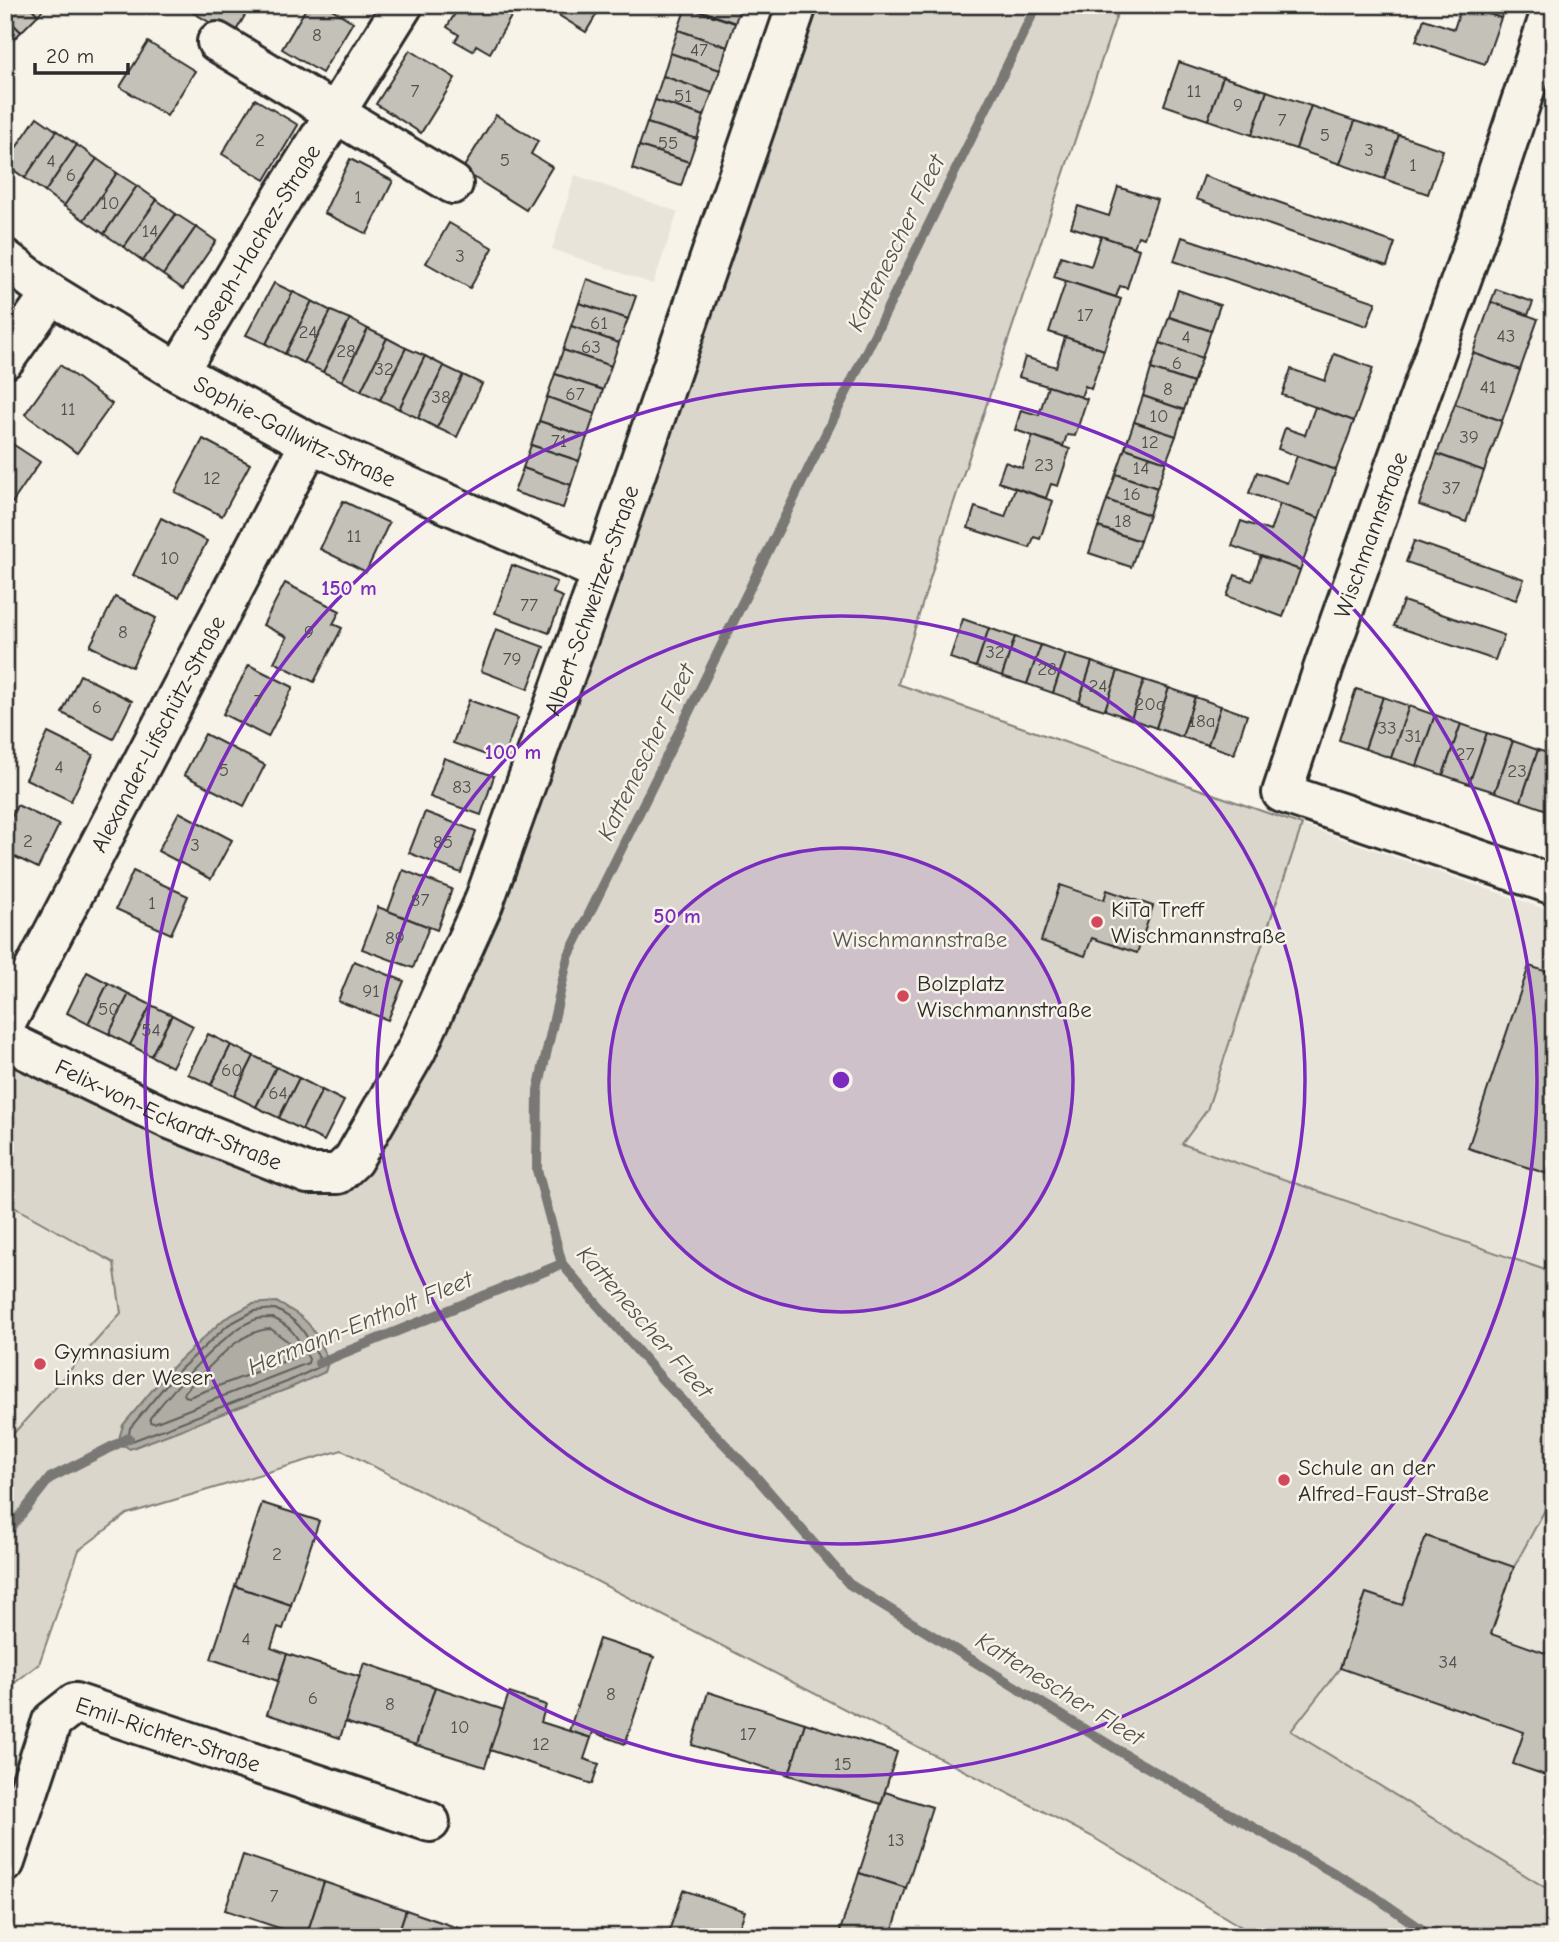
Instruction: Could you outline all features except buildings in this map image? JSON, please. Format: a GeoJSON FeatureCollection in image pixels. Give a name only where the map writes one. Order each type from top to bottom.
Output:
{"type":"FeatureCollection","features":[{"type":"Feature","properties":{"kind":"street","name":"Joseph-Hachez-Straße"},"geometry":{"type":"LineString","coordinates":[[178,372],[403,5]]}},
{"type":"Feature","properties":{"kind":"street","name":"Albert-Schweitzer-Straße"},"geometry":{"type":"LineString","coordinates":[[338,1174],[353,1160],[416,1051],[483,904],[603,572],[797,5]]}},
{"type":"Feature","properties":{"kind":"street","name":"Wischmannstraße"},"geometry":{"type":"LineString","coordinates":[[1553,5],[1476,238],[1329,651],[1282,793],[1554,885]]}},
{"type":"Feature","properties":{"kind":"street"},"geometry":{"type":"LineString","coordinates":[[217,42],[453,184]]}},
{"type":"Feature","properties":{"kind":"street","name":"Sophie-Gallwitz-Straße"},"geometry":{"type":"LineString","coordinates":[[5,259],[51,294],[178,372],[310,443],[603,572]]}},
{"type":"Feature","properties":{"kind":"street"},"geometry":{"type":"LineString","coordinates":[[5,359],[51,294]]}},
{"type":"Feature","properties":{"kind":"street","name":"Alexander-Lifschütz-Straße"},"geometry":{"type":"LineString","coordinates":[[5,1025],[310,443]]}},
{"type":"Feature","properties":{"kind":"street","name":"Felix-von-Eckardt-Straße"},"geometry":{"type":"LineString","coordinates":[[5,1040],[166,1117],[307,1174],[338,1174]]}},
{"type":"Feature","properties":{"kind":"street","name":"Emil-Richter-Straße"},"geometry":{"type":"LineString","coordinates":[[5,1862],[52,1721],[75,1703],[430,1822]]}},
{"type":"Feature","properties":{"kind":"shaded area"},"geometry":{"type":"Polygon","coordinates":[[[575,175],[678,212],[653,284],[552,249],[575,175]]]}},
{"type":"Feature","properties":{"kind":"shaded area","name":"Schule an der Alfred-Faust-Straße"},"geometry":{"type":"Polygon","coordinates":[[[1302,825],[1554,912],[1554,1893],[1191,1670],[1078,1287],[1207,1110],[1302,825]]]}},
{"type":"Feature","properties":{"kind":"shaded area","name":"Gymnasium Links der Weser"},"geometry":{"type":"Polygon","coordinates":[[[5,1202],[114,1263],[121,1313],[5,1443],[5,1202]]]}},
{"type":"Feature","properties":{"kind":"green space"},"geometry":{"type":"Polygon","coordinates":[[[812,5],[1120,5],[946,526],[898,684],[1302,825],[1207,1110],[1182,1144],[1554,1273],[1554,1493],[1514,1567],[1426,1536],[1402,1605],[1366,1593],[1340,1668],[1291,1731],[1554,1893],[1554,1937],[1258,1937],[1091,1836],[342,1450],[127,1514],[79,1550],[39,1664],[8,1688],[5,1696],[5,1443],[121,1313],[114,1263],[5,1202],[5,1062],[177,1144],[289,1182],[385,1129],[812,5]]]}},
{"type":"Feature","properties":{"kind":"water"},"geometry":{"type":"Polygon","coordinates":[[[276,1302],[309,1324],[329,1360],[325,1372],[130,1449],[118,1442],[123,1425],[169,1370],[224,1319],[252,1304],[276,1302]]]}},
{"type":"Feature","properties":{"kind":"waterway","name":"Kattenescher Fleet"},"geometry":{"type":"LineString","coordinates":[[1037,5],[568,957],[538,1090],[537,1170],[562,1264],[662,1379],[757,1478],[849,1584],[1129,1757],[1371,1894],[1420,1928],[1428,1937]]}},
{"type":"Feature","properties":{"kind":"waterway","name":"Hermann-Entholt Fleet"},"geometry":{"type":"LineString","coordinates":[[319,1363],[562,1264]]}},
{"type":"Feature","properties":{"kind":"waterway","name":"Hermann-Entholt Fleet"},"geometry":{"type":"LineString","coordinates":[[5,1535],[50,1478],[129,1438]]}},
{"type":"Feature","properties":{"kind":"place","name":"KiTa Treff Wischmannstraße"},"geometry":{"type":"Point","coordinates":[1097,922]}},
{"type":"Feature","properties":{"kind":"place","name":"Bolzplatz Wischmannstraße"},"geometry":{"type":"Point","coordinates":[903,996]}},
{"type":"Feature","properties":{"kind":"place","name":"Gymnasium Links der Weser"},"geometry":{"type":"Point","coordinates":[40,1364]}},
{"type":"Feature","properties":{"kind":"place","name":"Schule an der Alfred-Faust-Straße"},"geometry":{"type":"Point","coordinates":[1284,1480]}}]}
